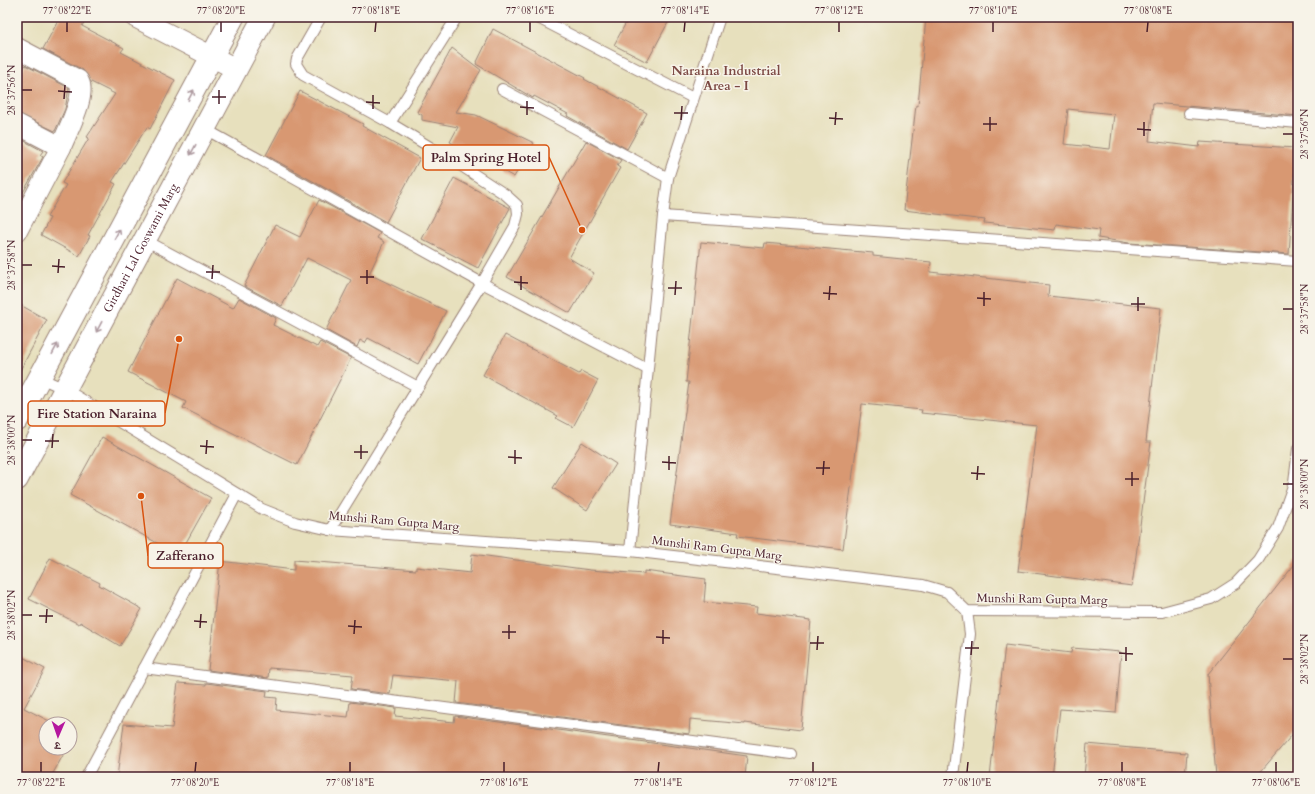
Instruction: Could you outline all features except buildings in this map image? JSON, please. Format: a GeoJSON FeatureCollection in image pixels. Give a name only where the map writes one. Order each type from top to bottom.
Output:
{"type":"FeatureCollection","features":[{"type":"Feature","properties":{"kind":"main road"},"geometry":{"type":"LineString","coordinates":[[17,420],[233,17]]}},
{"type":"Feature","properties":{"kind":"main road","name":"Girdhari Lal Goswami Marg"},"geometry":{"type":"LineString","coordinates":[[17,480],[264,17]]}},
{"type":"Feature","properties":{"kind":"street"},"geometry":{"type":"LineString","coordinates":[[135,17],[236,69]]}},
{"type":"Feature","properties":{"kind":"street"},"geometry":{"type":"LineString","coordinates":[[17,48],[78,80],[81,85],[80,98],[61,147],[17,231]]}},
{"type":"Feature","properties":{"kind":"street"},"geometry":{"type":"LineString","coordinates":[[17,124],[61,147]]}},
{"type":"Feature","properties":{"kind":"lane"},"geometry":{"type":"LineString","coordinates":[[321,17],[297,59],[298,69],[303,75],[460,164],[506,195],[517,205],[518,214],[515,226],[482,283],[330,530]]}},
{"type":"Feature","properties":{"kind":"lane"},"geometry":{"type":"LineString","coordinates":[[390,123],[457,17]]}},
{"type":"Feature","properties":{"kind":"lane"},"geometry":{"type":"LineString","coordinates":[[536,17],[693,98]]}},
{"type":"Feature","properties":{"kind":"lane"},"geometry":{"type":"LineString","coordinates":[[630,551],[647,369],[668,178],[720,17]]}},
{"type":"Feature","properties":{"kind":"lane"},"geometry":{"type":"LineString","coordinates":[[502,89],[668,178]]}},
{"type":"Feature","properties":{"kind":"lane"},"geometry":{"type":"LineString","coordinates":[[1189,113],[1298,123]]}},
{"type":"Feature","properties":{"kind":"lane"},"geometry":{"type":"LineString","coordinates":[[205,128],[482,283],[647,369]]}},
{"type":"Feature","properties":{"kind":"lane"},"geometry":{"type":"LineString","coordinates":[[664,216],[1298,261]]}},
{"type":"Feature","properties":{"kind":"lane"},"geometry":{"type":"LineString","coordinates":[[145,240],[418,387]]}},
{"type":"Feature","properties":{"kind":"lane","name":"Munshi Ram Gupta Marg"},"geometry":{"type":"LineString","coordinates":[[40,378],[66,389],[262,509],[295,522],[330,530],[630,551],[923,584],[947,592],[967,611],[1162,612],[1211,599],[1236,584],[1258,560],[1278,528],[1296,483],[1298,449]]}},
{"type":"Feature","properties":{"kind":"lane"},"geometry":{"type":"LineString","coordinates":[[86,777],[237,494]]}},
{"type":"Feature","properties":{"kind":"lane"},"geometry":{"type":"LineString","coordinates":[[953,777],[970,634],[967,611]]}},
{"type":"Feature","properties":{"kind":"lane"},"geometry":{"type":"LineString","coordinates":[[144,668],[791,754]]}},
{"type":"Feature","properties":{"kind":"place","name":"Palm Spring Hotel"},"geometry":{"type":"Point","coordinates":[582,230]}},
{"type":"Feature","properties":{"kind":"place","name":"Fire Station Naraina"},"geometry":{"type":"Point","coordinates":[179,339]}},
{"type":"Feature","properties":{"kind":"place","name":"Zafferano"},"geometry":{"type":"Point","coordinates":[141,496]}},
{"type":"Feature","properties":{"kind":"district","name":"Naraina Industrial Area - I"},"geometry":{"type":"Point","coordinates":[726,78]}}]}
